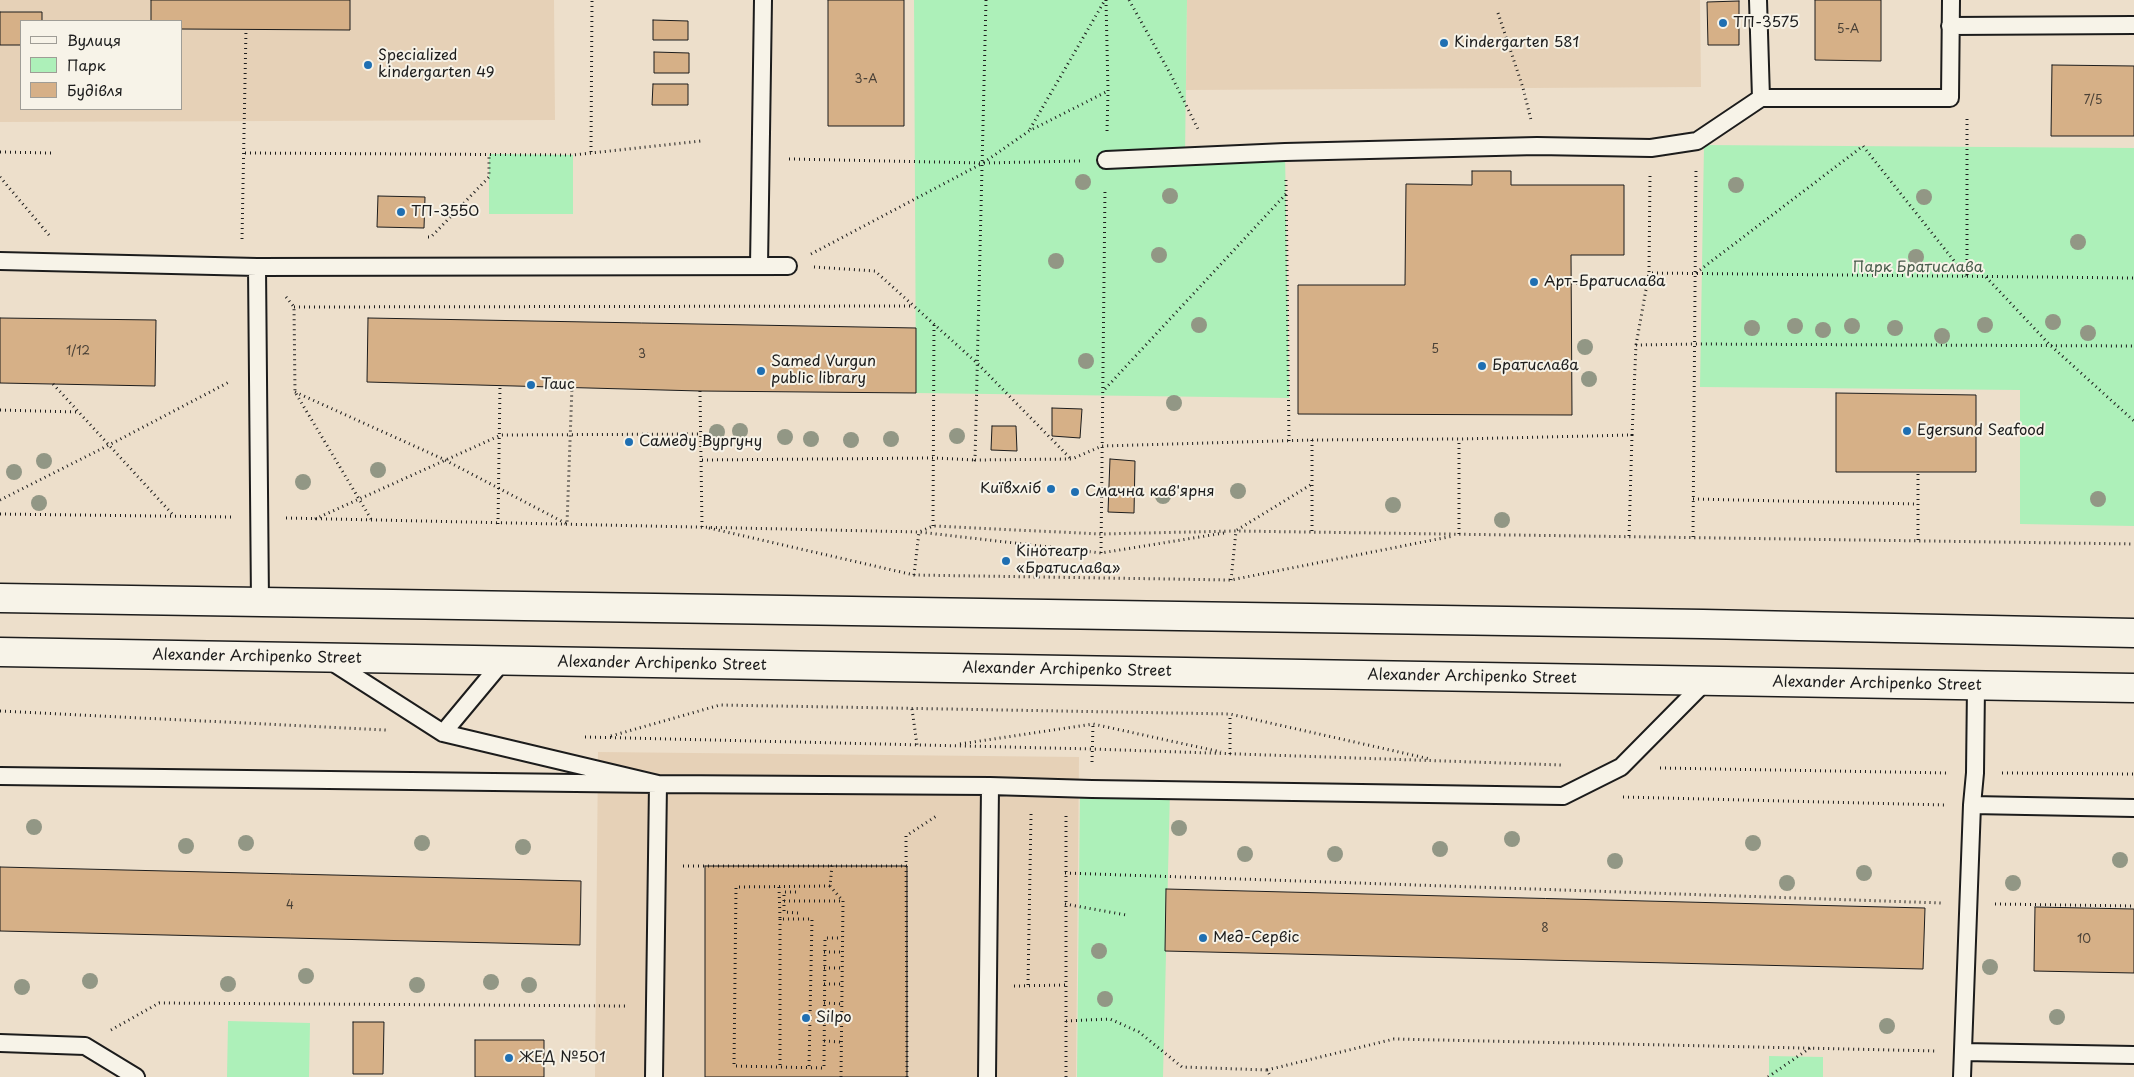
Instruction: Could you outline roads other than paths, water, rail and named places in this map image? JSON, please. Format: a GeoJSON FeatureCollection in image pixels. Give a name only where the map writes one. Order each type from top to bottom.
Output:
{"type":"FeatureCollection","features":[{"type":"Feature","properties":{"kind":"main road"},"geometry":{"type":"LineString","coordinates":[[0,598],[1673,623],[2134,633]]}},
{"type":"Feature","properties":{"kind":"main road","name":"Alexander Archipenko Street"},"geometry":{"type":"LineString","coordinates":[[0,652],[2134,688]]}},
{"type":"Feature","properties":{"kind":"lane"},"geometry":{"type":"LineString","coordinates":[[759,266],[763,0]]}},
{"type":"Feature","properties":{"kind":"lane"},"geometry":{"type":"LineString","coordinates":[[1758,0],[1761,98]]}},
{"type":"Feature","properties":{"kind":"lane"},"geometry":{"type":"LineString","coordinates":[[1106,160],[1285,152],[1537,146],[1651,148],[1697,141],[1761,98],[1950,98],[1951,0]]}},
{"type":"Feature","properties":{"kind":"lane"},"geometry":{"type":"LineString","coordinates":[[1950,26],[2134,25]]}},
{"type":"Feature","properties":{"kind":"lane"},"geometry":{"type":"LineString","coordinates":[[0,261],[257,267],[788,266]]}},
{"type":"Feature","properties":{"kind":"lane"},"geometry":{"type":"LineString","coordinates":[[257,267],[260,603]]}},
{"type":"Feature","properties":{"kind":"lane"},"geometry":{"type":"LineString","coordinates":[[326,658],[442,733],[658,784]]}},
{"type":"Feature","properties":{"kind":"lane"},"geometry":{"type":"LineString","coordinates":[[442,733],[504,661]]}},
{"type":"Feature","properties":{"kind":"lane"},"geometry":{"type":"LineString","coordinates":[[0,776],[990,786],[1563,796],[1621,767],[1706,681]]}},
{"type":"Feature","properties":{"kind":"lane"},"geometry":{"type":"LineString","coordinates":[[1962,1077],[1972,805],[1975,773],[1976,686]]}},
{"type":"Feature","properties":{"kind":"lane"},"geometry":{"type":"LineString","coordinates":[[654,1077],[658,784]]}},
{"type":"Feature","properties":{"kind":"lane"},"geometry":{"type":"LineString","coordinates":[[987,1077],[990,786]]}},
{"type":"Feature","properties":{"kind":"lane"},"geometry":{"type":"LineString","coordinates":[[1972,805],[2134,808]]}},
{"type":"Feature","properties":{"kind":"lane"},"geometry":{"type":"LineString","coordinates":[[0,1043],[85,1046],[136,1077]]}},
{"type":"Feature","properties":{"kind":"lane"},"geometry":{"type":"LineString","coordinates":[[1963,1052],[2134,1055]]}},
{"type":"Feature","properties":{"kind":"place","name":"ТП-3575"},"geometry":{"type":"Point","coordinates":[1723,23]}},
{"type":"Feature","properties":{"kind":"place","name":"Kindergarten 581"},"geometry":{"type":"Point","coordinates":[1444,43]}},
{"type":"Feature","properties":{"kind":"place","name":"Specialized kindergarten 49"},"geometry":{"type":"Point","coordinates":[368,65]}},
{"type":"Feature","properties":{"kind":"place","name":"ТП-3550"},"geometry":{"type":"Point","coordinates":[401,212]}},
{"type":"Feature","properties":{"kind":"place","name":"Арт-Братислава"},"geometry":{"type":"Point","coordinates":[1534,282]}},
{"type":"Feature","properties":{"kind":"place","name":"Братислава"},"geometry":{"type":"Point","coordinates":[1482,366]}},
{"type":"Feature","properties":{"kind":"place","name":"Samed Vurgun public library"},"geometry":{"type":"Point","coordinates":[761,371]}},
{"type":"Feature","properties":{"kind":"place","name":"Таис"},"geometry":{"type":"Point","coordinates":[531,385]}},
{"type":"Feature","properties":{"kind":"place","name":"Egersund Seafood"},"geometry":{"type":"Point","coordinates":[1907,431]}},
{"type":"Feature","properties":{"kind":"place","name":"Самеду Вургуну"},"geometry":{"type":"Point","coordinates":[629,442]}},
{"type":"Feature","properties":{"kind":"place","name":"Київхліб"},"geometry":{"type":"Point","coordinates":[1051,489]}},
{"type":"Feature","properties":{"kind":"place","name":"Смачна кав'ярня"},"geometry":{"type":"Point","coordinates":[1075,492]}},
{"type":"Feature","properties":{"kind":"place","name":"Кінотеатр «Братислава»"},"geometry":{"type":"Point","coordinates":[1006,561]}},
{"type":"Feature","properties":{"kind":"place","name":"Мед-Сервіс"},"geometry":{"type":"Point","coordinates":[1203,938]}},
{"type":"Feature","properties":{"kind":"place","name":"Silpo"},"geometry":{"type":"Point","coordinates":[806,1018]}},
{"type":"Feature","properties":{"kind":"place","name":"ЖЕД №501"},"geometry":{"type":"Point","coordinates":[509,1058]}},
{"type":"Feature","properties":{"kind":"park label","name":"Парк Братислава"},"geometry":{"type":"Point","coordinates":[1918,268]}}]}
